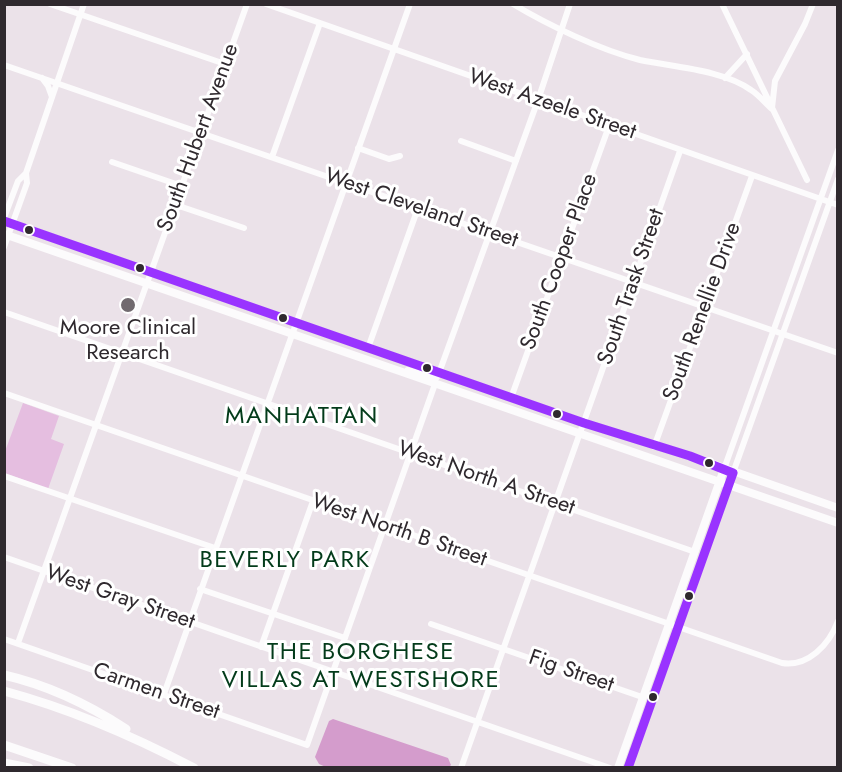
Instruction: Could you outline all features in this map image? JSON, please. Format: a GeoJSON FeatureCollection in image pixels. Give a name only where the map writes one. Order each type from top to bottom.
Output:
{"type":"FeatureCollection","features":[{"type":"Feature","properties":{"kind":"highway"},"geometry":{"type":"LineString","coordinates":[[4,675],[50,689],[75,700],[194,768]]}},
{"type":"Feature","properties":{"kind":"highway"},"geometry":{"type":"LineString","coordinates":[[4,691],[82,716],[156,748]]}},
{"type":"Feature","properties":{"kind":"highway"},"geometry":{"type":"LineString","coordinates":[[4,746],[72,768]]}},
{"type":"Feature","properties":{"kind":"highway"},"geometry":{"type":"LineString","coordinates":[[4,764],[12,768]]}},
{"type":"Feature","properties":{"kind":"highway"},"geometry":{"type":"LineString","coordinates":[[4,764],[29,768]]}},
{"type":"Feature","properties":{"kind":"main road"},"geometry":{"type":"LineString","coordinates":[[4,220],[482,388],[654,447],[690,456],[837,508]]}},
{"type":"Feature","properties":{"kind":"main road"},"geometry":{"type":"LineString","coordinates":[[7,235],[837,523]]}},
{"type":"Feature","properties":{"kind":"main road"},"geometry":{"type":"LineString","coordinates":[[399,371],[411,371],[435,378],[439,373]]}},
{"type":"Feature","properties":{"kind":"main road"},"geometry":{"type":"LineString","coordinates":[[435,384],[440,379],[482,388]]}},
{"type":"Feature","properties":{"kind":"main road"},"geometry":{"type":"LineString","coordinates":[[618,768],[724,469]]}},
{"type":"Feature","properties":{"kind":"main road"},"geometry":{"type":"LineString","coordinates":[[628,768],[733,473]]}},
{"type":"Feature","properties":{"kind":"street"},"geometry":{"type":"LineString","coordinates":[[50,4],[225,64]]}},
{"type":"Feature","properties":{"kind":"street"},"geometry":{"type":"LineString","coordinates":[[4,247],[27,183],[26,173],[84,4]]}},
{"type":"Feature","properties":{"kind":"street","name":"South Hubert Avenue"},"geometry":{"type":"LineString","coordinates":[[18,643],[247,4]]}},
{"type":"Feature","properties":{"kind":"street","name":"West Azeele Street"},"geometry":{"type":"LineString","coordinates":[[266,4],[837,206]]}},
{"type":"Feature","properties":{"kind":"street"},"geometry":{"type":"LineString","coordinates":[[164,694],[410,4]]}},
{"type":"Feature","properties":{"kind":"street"},"geometry":{"type":"LineString","coordinates":[[513,4],[561,30],[639,60],[685,67],[726,78],[750,89],[772,109]]}},
{"type":"Feature","properties":{"kind":"street"},"geometry":{"type":"LineString","coordinates":[[439,373],[538,100],[570,4]]}},
{"type":"Feature","properties":{"kind":"street"},"geometry":{"type":"LineString","coordinates":[[722,4],[807,180]]}},
{"type":"Feature","properties":{"kind":"street"},"geometry":{"type":"LineString","coordinates":[[772,109],[775,81],[813,4]]}},
{"type":"Feature","properties":{"kind":"street"},"geometry":{"type":"LineString","coordinates":[[272,157],[320,24]]}},
{"type":"Feature","properties":{"kind":"street"},"geometry":{"type":"LineString","coordinates":[[726,78],[747,54]]}},
{"type":"Feature","properties":{"kind":"street","name":"West Cleveland Street"},"geometry":{"type":"LineString","coordinates":[[4,65],[837,353]]}},
{"type":"Feature","properties":{"kind":"street"},"geometry":{"type":"LineString","coordinates":[[42,78],[52,98]]}},
{"type":"Feature","properties":{"kind":"street","name":"South Cooper Place"},"geometry":{"type":"LineString","coordinates":[[511,398],[609,126]]}},
{"type":"Feature","properties":{"kind":"street"},"geometry":{"type":"LineString","coordinates":[[461,141],[516,161]]}},
{"type":"Feature","properties":{"kind":"street"},"geometry":{"type":"LineString","coordinates":[[358,148],[389,159],[400,156]]}},
{"type":"Feature","properties":{"kind":"street"},"geometry":{"type":"LineString","coordinates":[[724,469],[837,150]]}},
{"type":"Feature","properties":{"kind":"street","name":"South Trask Street"},"geometry":{"type":"LineString","coordinates":[[461,768],[680,151]]}},
{"type":"Feature","properties":{"kind":"street"},"geometry":{"type":"LineString","coordinates":[[112,162],[176,184],[182,207],[244,228]]}},
{"type":"Feature","properties":{"kind":"street"},"geometry":{"type":"LineString","coordinates":[[4,220],[18,181],[26,173]]}},
{"type":"Feature","properties":{"kind":"street","name":"South Renellie Drive"},"geometry":{"type":"LineString","coordinates":[[654,447],[752,176]]}},
{"type":"Feature","properties":{"kind":"street"},"geometry":{"type":"LineString","coordinates":[[733,473],[837,179]]}},
{"type":"Feature","properties":{"kind":"street"},"geometry":{"type":"LineString","coordinates":[[368,348],[417,208]]}},
{"type":"Feature","properties":{"kind":"street","name":"West North A Street"},"geometry":{"type":"LineString","coordinates":[[4,312],[695,552]]}},
{"type":"Feature","properties":{"kind":"street"},"geometry":{"type":"LineString","coordinates":[[333,672],[435,384]]}},
{"type":"Feature","properties":{"kind":"street","name":"West North B Street"},"geometry":{"type":"LineString","coordinates":[[4,393],[782,663],[794,665],[805,662],[830,636],[837,621]]}},
{"type":"Feature","properties":{"kind":"street"},"geometry":{"type":"LineString","coordinates":[[4,476],[215,548]]}},
{"type":"Feature","properties":{"kind":"street"},"geometry":{"type":"LineString","coordinates":[[261,647],[312,501]]}},
{"type":"Feature","properties":{"kind":"street","name":"West Gray Street"},"geometry":{"type":"LineString","coordinates":[[4,558],[610,768]]}},
{"type":"Feature","properties":{"kind":"street"},"geometry":{"type":"LineString","coordinates":[[200,589],[345,638]]}},
{"type":"Feature","properties":{"kind":"street","name":"Fig Street"},"geometry":{"type":"LineString","coordinates":[[431,624],[642,697]]}},
{"type":"Feature","properties":{"kind":"street","name":"Carmen Street"},"geometry":{"type":"LineString","coordinates":[[4,639],[307,745],[333,672]]}},
{"type":"Feature","properties":{"kind":"shaded area"},"geometry":{"type":"Polygon","coordinates":[[[23,403],[59,416],[51,439],[64,444],[48,489],[5,473],[4,454],[23,403]]]}},
{"type":"Feature","properties":{"kind":"shaded area"},"geometry":{"type":"Polygon","coordinates":[[[333,719],[448,758],[451,765],[449,767],[328,768],[319,764],[315,757],[329,721],[333,719]]]}},
{"type":"Feature","properties":{"kind":"transit line"},"geometry":{"type":"LineString","coordinates":[[4,221],[584,423],[690,456],[733,473],[628,768]]}},
{"type":"Feature","properties":{"kind":"place","name":"Moore Clinical Research"},"geometry":{"type":"Point","coordinates":[128,305]}},
{"type":"Feature","properties":{"kind":"district","name":"MANHATTAN"},"geometry":{"type":"Point","coordinates":[302,417]}},
{"type":"Feature","properties":{"kind":"district","name":"BEVERLY PARK"},"geometry":{"type":"Point","coordinates":[285,561]}},
{"type":"Feature","properties":{"kind":"district","name":"THE BORGHESE VILLAS AT WESTSHORE"},"geometry":{"type":"Point","coordinates":[361,667]}}]}
